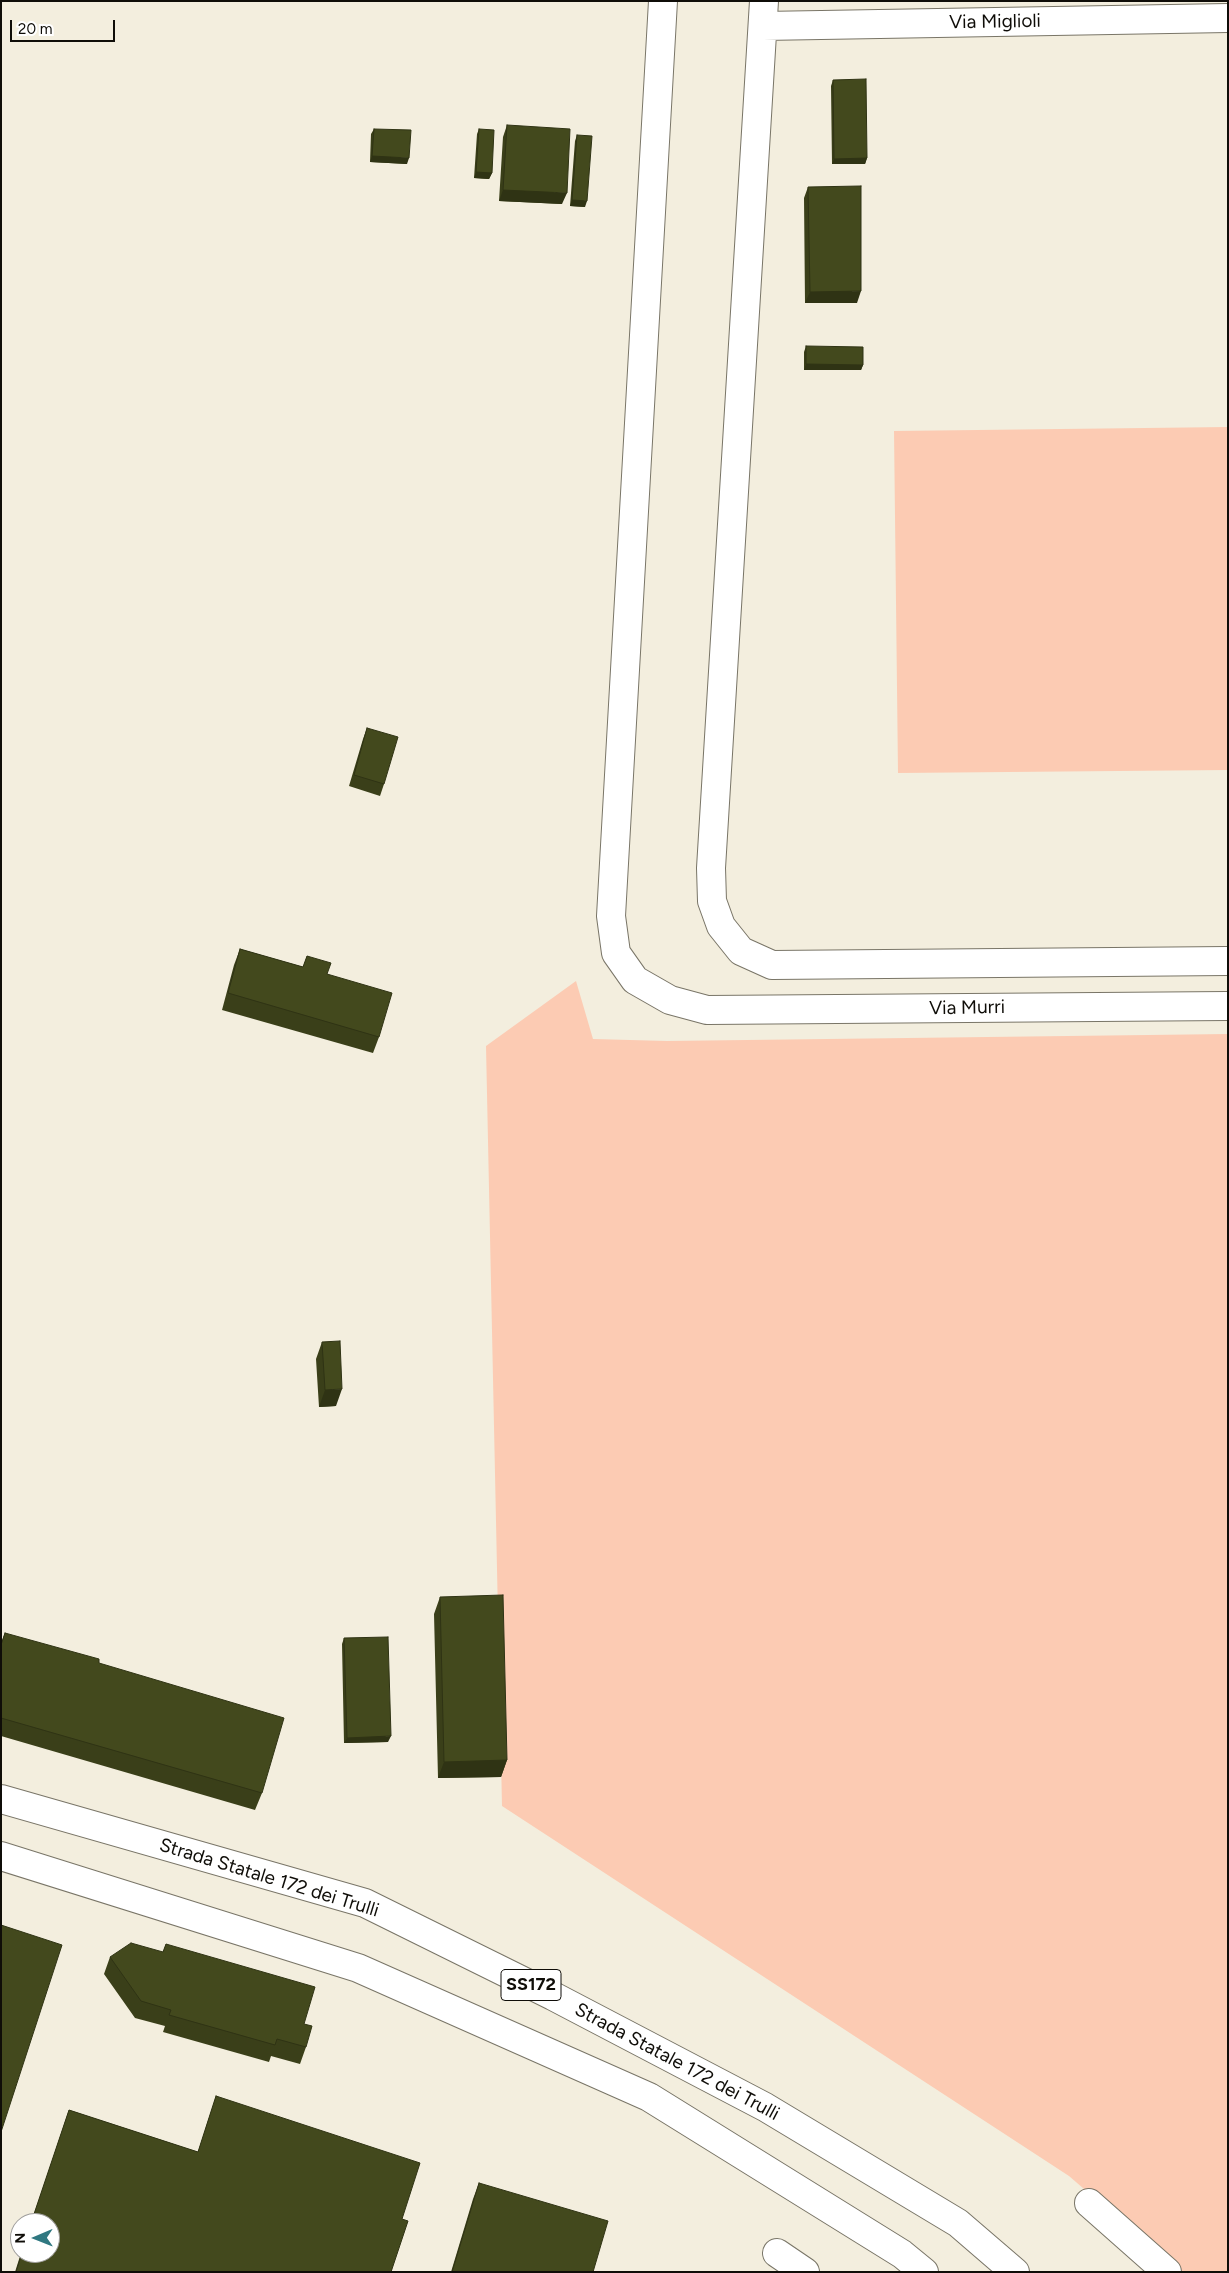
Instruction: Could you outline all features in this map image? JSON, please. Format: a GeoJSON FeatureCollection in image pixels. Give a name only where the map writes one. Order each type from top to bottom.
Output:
{"type":"FeatureCollection","features":[{"type":"Feature","properties":{"kind":"main road","name":"Via Murri"},"geometry":{"type":"LineString","coordinates":[[663,1],[611,916],[616,953],[635,980],[670,1000],[707,1010],[1228,1006]]}},
{"type":"Feature","properties":{"kind":"main road","name":"Via Miglioli"},"geometry":{"type":"LineString","coordinates":[[763,14],[1228,18]]}},
{"type":"Feature","properties":{"kind":"main road"},"geometry":{"type":"LineString","coordinates":[[763,14],[711,868],[712,901],[722,926],[741,951],[772,965],[1228,961]]}},
{"type":"Feature","properties":{"kind":"main road","name":"Strada Statale 172 dei Trulli"},"geometry":{"type":"LineString","coordinates":[[1,1799],[365,1903],[553,1996],[766,2107],[958,2223],[1015,2272]]}},
{"type":"Feature","properties":{"kind":"main road"},"geometry":{"type":"LineString","coordinates":[[1,1856],[358,1968],[649,2097],[902,2254],[924,2272]]}},
{"type":"Feature","properties":{"kind":"main road"},"geometry":{"type":"LineString","coordinates":[[1089,2203],[1167,2272]]}},
{"type":"Feature","properties":{"kind":"main road"},"geometry":{"type":"LineString","coordinates":[[777,2253],[806,2272]]}},
{"type":"Feature","properties":{"kind":"shaded area"},"geometry":{"type":"Polygon","coordinates":[[[1228,427],[1228,770],[898,773],[894,431],[1228,427]]]}},
{"type":"Feature","properties":{"kind":"shaded area"},"geometry":{"type":"Polygon","coordinates":[[[576,981],[593,1039],[667,1041],[1228,1034],[1228,2272],[1180,2272],[1069,2176],[502,1806],[486,1046],[576,981]]]}},
{"type":"Feature","properties":{"kind":"building"},"geometry":{"type":"Polygon","coordinates":[[[866,79],[867,158],[834,159],[833,80],[866,79]]]}},
{"type":"Feature","properties":{"kind":"building"},"geometry":{"type":"Polygon","coordinates":[[[507,125],[570,129],[567,193],[503,190],[507,125]]]}},
{"type":"Feature","properties":{"kind":"building"},"geometry":{"type":"Polygon","coordinates":[[[374,129],[411,130],[409,158],[372,156],[374,129]]]}},
{"type":"Feature","properties":{"kind":"building"},"geometry":{"type":"Polygon","coordinates":[[[479,129],[494,130],[492,173],[476,172],[479,129]]]}},
{"type":"Feature","properties":{"kind":"building"},"geometry":{"type":"Polygon","coordinates":[[[577,135],[592,136],[587,201],[572,200],[577,135]]]}},
{"type":"Feature","properties":{"kind":"building"},"geometry":{"type":"Polygon","coordinates":[[[861,186],[861,291],[810,292],[808,187],[861,186]]]}},
{"type":"Feature","properties":{"kind":"building"},"geometry":{"type":"Polygon","coordinates":[[[806,346],[863,347],[863,365],[806,364],[806,346]]]}},
{"type":"Feature","properties":{"kind":"building"},"geometry":{"type":"Polygon","coordinates":[[[367,728],[398,737],[384,784],[354,775],[367,728]]]}},
{"type":"Feature","properties":{"kind":"building"},"geometry":{"type":"Polygon","coordinates":[[[240,949],[303,967],[307,956],[331,963],[327,974],[392,993],[379,1037],[228,993],[240,949]]]}},
{"type":"Feature","properties":{"kind":"building"},"geometry":{"type":"Polygon","coordinates":[[[340,1341],[342,1389],[325,1390],[322,1342],[340,1341]]]}},
{"type":"Feature","properties":{"kind":"building"},"geometry":{"type":"Polygon","coordinates":[[[503,1595],[507,1760],[444,1762],[440,1597],[503,1595]]]}},
{"type":"Feature","properties":{"kind":"building"},"geometry":{"type":"Polygon","coordinates":[[[5,1633],[99,1659],[99,1663],[284,1718],[262,1793],[1,1718],[1,1645],[5,1633]]]}},
{"type":"Feature","properties":{"kind":"building"},"geometry":{"type":"Polygon","coordinates":[[[388,1637],[391,1736],[347,1738],[344,1638],[388,1637]]]}},
{"type":"Feature","properties":{"kind":"building"},"geometry":{"type":"Polygon","coordinates":[[[1,1925],[62,1945],[1,2132],[1,1925]]]}},
{"type":"Feature","properties":{"kind":"building"},"geometry":{"type":"Polygon","coordinates":[[[131,1943],[163,1952],[166,1944],[315,1987],[304,2024],[312,2026],[306,2047],[277,2039],[275,2045],[169,2015],[171,2010],[141,2001],[110,1957],[131,1943]]]}},
{"type":"Feature","properties":{"kind":"building"},"geometry":{"type":"Polygon","coordinates":[[[216,2096],[420,2163],[402,2219],[408,2221],[391,2272],[16,2272],[19,2263],[60,2263],[60,2213],[34,2213],[69,2110],[198,2152],[216,2096]]]}},
{"type":"Feature","properties":{"kind":"building"},"geometry":{"type":"Polygon","coordinates":[[[479,2183],[608,2221],[593,2272],[452,2272],[479,2183]]]}}]}
